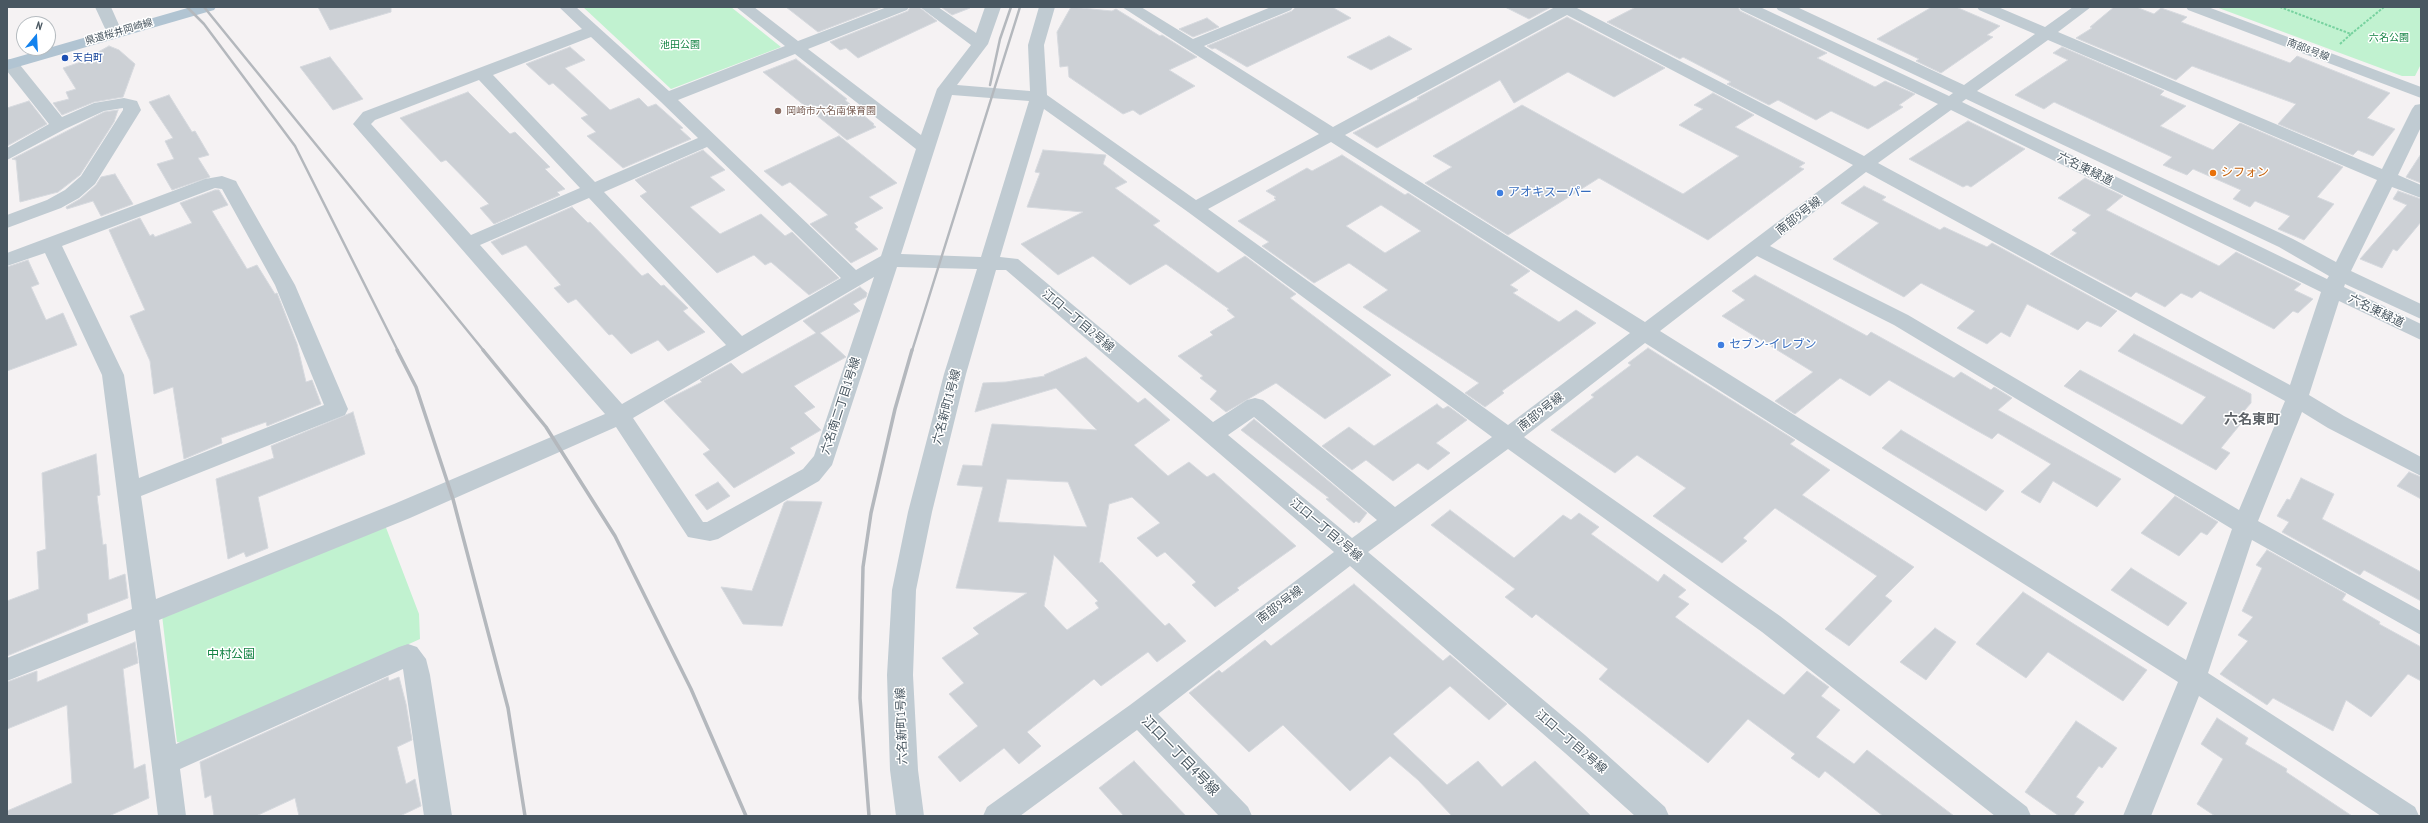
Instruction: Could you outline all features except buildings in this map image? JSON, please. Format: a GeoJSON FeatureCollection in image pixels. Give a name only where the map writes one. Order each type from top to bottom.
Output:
{"type":"FeatureCollection","features":[{"type":"Feature","properties":{"kind":"main road","name":"県道桜井岡崎線"},"geometry":{"type":"LineString","coordinates":[[8,64],[208,7]]}},
{"type":"Feature","properties":{"kind":"street"},"geometry":{"type":"LineString","coordinates":[[103,7],[115,34]]}},
{"type":"Feature","properties":{"kind":"street"},"geometry":{"type":"LineString","coordinates":[[568,7],[667,98],[708,140],[854,280]]}},
{"type":"Feature","properties":{"kind":"street"},"geometry":{"type":"LineString","coordinates":[[744,7],[925,147]]}},
{"type":"Feature","properties":{"kind":"street"},"geometry":{"type":"LineString","coordinates":[[667,98],[901,7]]}},
{"type":"Feature","properties":{"kind":"street"},"geometry":{"type":"LineString","coordinates":[[928,7],[980,44]]}},
{"type":"Feature","properties":{"kind":"street"},"geometry":{"type":"LineString","coordinates":[[945,89],[980,44],[993,7]]}},
{"type":"Feature","properties":{"kind":"street","name":"六名新町1号線"},"geometry":{"type":"LineString","coordinates":[[910,816],[904,770],[900,675],[904,590],[920,512],[955,374],[1039,97],[1036,45],[1047,7]]}},
{"type":"Feature","properties":{"kind":"street"},"geometry":{"type":"LineString","coordinates":[[1130,7],[2192,678],[2405,816]]}},
{"type":"Feature","properties":{"kind":"street"},"geometry":{"type":"LineString","coordinates":[[1191,46],[1285,7]]}},
{"type":"Feature","properties":{"kind":"street","name":"六名東緑道"},"geometry":{"type":"LineString","coordinates":[[1747,7],[2336,282],[2421,312]]}},
{"type":"Feature","properties":{"kind":"street","name":"六名東緑道"},"geometry":{"type":"LineString","coordinates":[[1784,7],[2286,243],[2336,282],[2421,333]]}},
{"type":"Feature","properties":{"kind":"street"},"geometry":{"type":"LineString","coordinates":[[1985,7],[2421,192]]}},
{"type":"Feature","properties":{"kind":"street","name":"南部9号線"},"geometry":{"type":"LineString","coordinates":[[997,816],[1139,713],[1351,552],[1508,437],[1866,164],[2083,7]]}},
{"type":"Feature","properties":{"kind":"street","name":"南部8号線"},"geometry":{"type":"LineString","coordinates":[[2194,7],[2421,93]]}},
{"type":"Feature","properties":{"kind":"street"},"geometry":{"type":"LineString","coordinates":[[1195,208],[1331,133],[1565,8],[1866,164],[2298,398],[2336,422],[2421,468]]}},
{"type":"Feature","properties":{"kind":"street"},"geometry":{"type":"LineString","coordinates":[[593,31],[482,73],[740,347]]}},
{"type":"Feature","properties":{"kind":"street"},"geometry":{"type":"LineString","coordinates":[[8,64],[60,125]]}},
{"type":"Feature","properties":{"kind":"street","name":"六名南二丁目1号線"},"geometry":{"type":"LineString","coordinates":[[482,73],[369,116],[362,124],[469,243],[620,416],[696,530],[710,532],[811,475],[824,459],[945,89]]}},
{"type":"Feature","properties":{"kind":"street"},"geometry":{"type":"LineString","coordinates":[[945,89],[1039,97],[1195,208],[1508,437],[1771,624],[2017,816]]}},
{"type":"Feature","properties":{"kind":"street"},"geometry":{"type":"LineString","coordinates":[[7,155],[60,125],[100,107],[124,103],[131,105],[132,110],[88,180],[72,194],[54,204],[7,222]]}},
{"type":"Feature","properties":{"kind":"street"},"geometry":{"type":"LineString","coordinates":[[2137,816],[2192,678],[2245,525],[2298,398],[2336,282],[2421,108]]}},
{"type":"Feature","properties":{"kind":"street"},"geometry":{"type":"LineString","coordinates":[[469,243],[708,140]]}},
{"type":"Feature","properties":{"kind":"street"},"geometry":{"type":"LineString","coordinates":[[7,260],[212,184],[222,182],[229,185],[284,285],[337,409],[129,491]]}},
{"type":"Feature","properties":{"kind":"street"},"geometry":{"type":"LineString","coordinates":[[50,244],[112,375],[146,613],[172,816]]}},
{"type":"Feature","properties":{"kind":"street"},"geometry":{"type":"LineString","coordinates":[[1757,248],[1901,320],[2245,525],[2421,624]]}},
{"type":"Feature","properties":{"kind":"street"},"geometry":{"type":"LineString","coordinates":[[7,670],[402,511],[620,416],[888,260]]}},
{"type":"Feature","properties":{"kind":"street","name":"江口一丁目2号線"},"geometry":{"type":"LineString","coordinates":[[888,260],[1011,264],[1351,552],[1575,744],[1655,816]]}},
{"type":"Feature","properties":{"kind":"street"},"geometry":{"type":"LineString","coordinates":[[1212,434],[1255,406],[1394,520]]}},
{"type":"Feature","properties":{"kind":"street"},"geometry":{"type":"LineString","coordinates":[[165,762],[408,655],[413,659],[416,675],[438,816]]}},
{"type":"Feature","properties":{"kind":"street","name":"江口一丁目4号線"},"geometry":{"type":"LineString","coordinates":[[1139,713],[1238,816]]}},
{"type":"Feature","properties":{"kind":"path"},"geometry":{"type":"LineString","coordinates":[[2280,7],[2351,34],[2384,7]]}},
{"type":"Feature","properties":{"kind":"green space","name":"池田公園"},"geometry":{"type":"Polygon","coordinates":[[[583,7],[731,7],[781,47],[671,89],[583,7]]]}},
{"type":"Feature","properties":{"kind":"green space","name":"六名公園"},"geometry":{"type":"Polygon","coordinates":[[[2216,7],[2421,7],[2421,64],[2415,76],[2402,76],[2216,7]]]}},
{"type":"Feature","properties":{"kind":"green space","name":"中村公園"},"geometry":{"type":"Polygon","coordinates":[[[385,525],[419,614],[420,639],[187,744],[177,742],[162,615],[385,525]]]}},
{"type":"Feature","properties":{"kind":"railway"},"geometry":{"type":"LineString","coordinates":[[187,7],[204,24],[295,146],[398,351]]}},
{"type":"Feature","properties":{"kind":"railway"},"geometry":{"type":"LineString","coordinates":[[204,7],[484,351]]}},
{"type":"Feature","properties":{"kind":"railway"},"geometry":{"type":"LineString","coordinates":[[990,85],[1000,39],[1011,7]]}},
{"type":"Feature","properties":{"kind":"railway"},"geometry":{"type":"LineString","coordinates":[[912,351],[1020,7]]}},
{"type":"Feature","properties":{"kind":"railway"},"geometry":{"type":"LineString","coordinates":[[397,350],[416,387],[453,499],[508,708],[525,816]]}},
{"type":"Feature","properties":{"kind":"railway"},"geometry":{"type":"LineString","coordinates":[[483,350],[546,427],[615,536],[691,689],[746,816]]}},
{"type":"Feature","properties":{"kind":"railway"},"geometry":{"type":"LineString","coordinates":[[869,816],[860,698],[863,567],[871,513],[895,409],[912,350]]}},
{"type":"Feature","properties":{"kind":"place","name":"天白町"},"geometry":{"type":"Point","coordinates":[65,58]}},
{"type":"Feature","properties":{"kind":"place","name":"岡崎市六名南保育園"},"geometry":{"type":"Point","coordinates":[778,111]}},
{"type":"Feature","properties":{"kind":"place","name":"シフォン"},"geometry":{"type":"Point","coordinates":[2213,173]}},
{"type":"Feature","properties":{"kind":"place","name":"アオキスーパー"},"geometry":{"type":"Point","coordinates":[1500,193]}},
{"type":"Feature","properties":{"kind":"place","name":"セブン-イレブン"},"geometry":{"type":"Point","coordinates":[1721,345]}},
{"type":"Feature","properties":{"kind":"district","name":"六名東町"},"geometry":{"type":"Point","coordinates":[2252,420]}}]}
